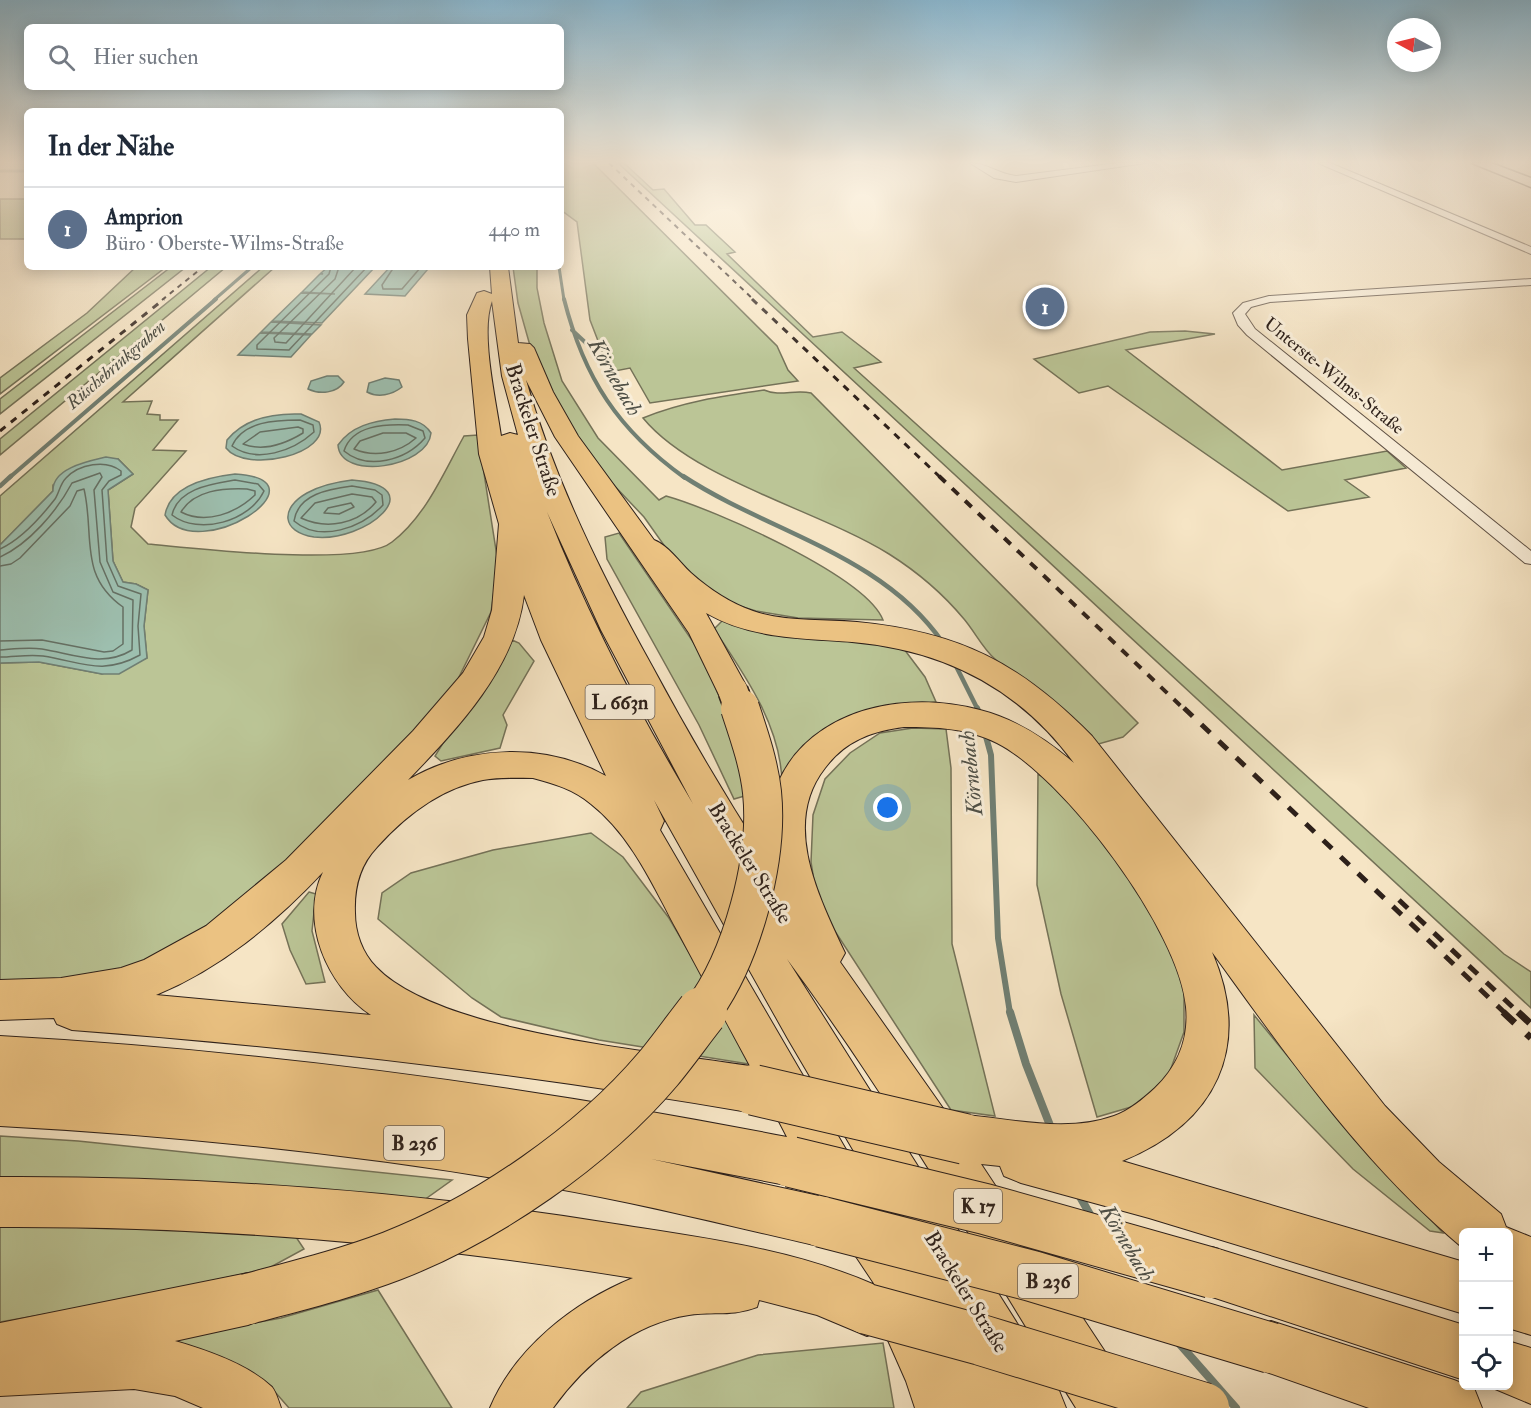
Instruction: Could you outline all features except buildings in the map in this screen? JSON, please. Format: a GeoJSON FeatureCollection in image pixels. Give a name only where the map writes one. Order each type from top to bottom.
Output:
{"type":"FeatureCollection","features":[{"type":"Feature","properties":{"kind":"highway"},"geometry":{"type":"LineString","coordinates":[[491,277],[477,315],[491,454],[512,525],[556,640],[645,818],[660,862]]}},
{"type":"Feature","properties":{"kind":"highway"},"geometry":{"type":"LineString","coordinates":[[0,1350],[248,1299],[372,1264],[433,1237],[510,1196],[608,1122],[651,1077],[686,1034],[716,986],[740,937],[752,898],[761,854],[762,795],[754,749],[733,691],[703,631],[554,414],[491,277]]}},
{"type":"Feature","properties":{"kind":"highway","name":"Brackeler Straße"},"geometry":{"type":"LineString","coordinates":[[491,277],[526,421],[558,508],[603,605],[667,726],[786,923],[847,1005],[1109,1408]]}},
{"type":"Feature","properties":{"kind":"highway","name":"Brackeler Straße"},"geometry":{"type":"LineString","coordinates":[[491,277],[495,379],[517,463],[534,514],[575,612],[637,736],[693,837],[833,1076],[1038,1408]]}},
{"type":"Feature","properties":{"kind":"highway"},"geometry":{"type":"LineString","coordinates":[[1,1000],[81,998],[122,988],[159,975],[200,953],[270,902],[431,734],[464,695],[484,665],[500,635],[507,611],[511,589],[512,525]]}},
{"type":"Feature","properties":{"kind":"highway"},"geometry":{"type":"LineString","coordinates":[[1,1000],[42,1008],[271,1026],[527,1053],[754,1090],[965,1139],[1067,1148],[1108,1142],[1137,1131],[1165,1111],[1184,1091],[1200,1066],[1208,1039],[1208,1006],[1202,976],[1193,952],[1171,909],[1058,721],[1014,682],[995,670],[940,646],[893,635],[766,625],[728,612],[685,584],[662,556],[646,547]]}},
{"type":"Feature","properties":{"kind":"highway"},"geometry":{"type":"LineString","coordinates":[[847,1005],[790,869],[786,844],[788,805],[802,767],[822,747],[857,725],[876,718],[915,714],[959,717],[1005,731],[1095,786],[1385,1145],[1441,1200],[1477,1228]]}},
{"type":"Feature","properties":{"kind":"highway"},"geometry":{"type":"LineString","coordinates":[[527,1053],[452,1030],[391,1003],[360,980],[341,955],[333,926],[333,908],[340,873],[365,831],[393,806],[436,779],[495,763],[532,764],[565,771],[599,790],[635,823],[660,862],[838,1215],[932,1375],[943,1408]]}},
{"type":"Feature","properties":{"kind":"highway","name":"B 236"},"geometry":{"type":"LineString","coordinates":[[0,1058],[248,1075],[435,1098],[652,1134],[791,1162],[985,1209],[1212,1273],[1459,1351]]}},
{"type":"Feature","properties":{"kind":"highway","name":"B 236"},"geometry":{"type":"LineString","coordinates":[[0,1103],[140,1112],[317,1129],[508,1156],[838,1215],[1271,1348],[1454,1408]]}},
{"type":"Feature","properties":{"kind":"highway"},"geometry":{"type":"LineString","coordinates":[[965,1139],[1009,1156],[1149,1193],[1459,1286]]}},
{"type":"Feature","properties":{"kind":"highway"},"geometry":{"type":"LineString","coordinates":[[0,1203],[193,1205],[365,1216],[622,1250],[748,1273],[837,1294],[867,1309],[981,1340],[1204,1408]]}},
{"type":"Feature","properties":{"kind":"highway"},"geometry":{"type":"LineString","coordinates":[[838,1215],[989,1408]]}},
{"type":"Feature","properties":{"kind":"highway"},"geometry":{"type":"LineString","coordinates":[[1513,1255],[1531,1266]]}},
{"type":"Feature","properties":{"kind":"highway"},"geometry":{"type":"LineString","coordinates":[[518,1408],[538,1380],[576,1341],[620,1311],[675,1289],[708,1284],[737,1287],[837,1310],[867,1309]]}},
{"type":"Feature","properties":{"kind":"highway"},"geometry":{"type":"LineString","coordinates":[[1513,1302],[1531,1308]]}},
{"type":"Feature","properties":{"kind":"highway"},"geometry":{"type":"LineString","coordinates":[[0,1368],[27,1370],[88,1362],[150,1362],[189,1371],[231,1391],[253,1408]]}},
{"type":"Feature","properties":{"kind":"highway"},"geometry":{"type":"LineString","coordinates":[[1513,1369],[1531,1376]]}},
{"type":"Feature","properties":{"kind":"street"},"geometry":{"type":"LineString","coordinates":[[1478,229],[1531,251]]}},
{"type":"Feature","properties":{"kind":"street","name":"Unterste-Wilms-Straße"},"geometry":{"type":"LineString","coordinates":[[1531,282],[1269,299],[1247,304],[1239,313],[1244,325],[1251,332],[1531,559]]}},
{"type":"Feature","properties":{"kind":"shaded area"},"geometry":{"type":"Polygon","coordinates":[[[0,229],[24,229],[24,239],[0,239],[0,229]]]}},
{"type":"Feature","properties":{"kind":"shaded area"},"geometry":{"type":"Polygon","coordinates":[[[578,229],[659,229],[777,346],[788,370],[798,381],[650,403],[630,368],[610,372],[590,320],[578,229]]]}},
{"type":"Feature","properties":{"kind":"shaded area"},"geometry":{"type":"Polygon","coordinates":[[[689,229],[710,229],[735,252],[727,254],[813,337],[842,332],[881,362],[854,368],[1504,954],[1531,972],[1531,1008],[689,229]]]}},
{"type":"Feature","properties":{"kind":"shaded area"},"geometry":{"type":"Polygon","coordinates":[[[133,270],[162,270],[0,394],[0,378],[87,313],[133,270]]]}},
{"type":"Feature","properties":{"kind":"shaded area"},"geometry":{"type":"Polygon","coordinates":[[[167,270],[182,270],[0,414],[0,399],[167,270]]]}},
{"type":"Feature","properties":{"kind":"shaded area"},"geometry":{"type":"Polygon","coordinates":[[[207,270],[222,270],[0,455],[0,439],[207,270]]]}},
{"type":"Feature","properties":{"kind":"shaded area"},"geometry":{"type":"Polygon","coordinates":[[[260,270],[272,270],[123,402],[152,401],[147,414],[160,415],[160,420],[178,420],[153,450],[186,451],[135,508],[131,527],[148,544],[275,554],[347,554],[374,550],[392,542],[415,520],[433,493],[464,436],[478,435],[498,563],[491,612],[456,683],[387,766],[226,923],[124,974],[0,986],[0,663],[39,662],[102,674],[147,658],[144,626],[148,590],[136,584],[123,582],[113,561],[108,490],[133,474],[118,459],[53,485],[53,491],[0,545],[0,496],[260,270]]]}},
{"type":"Feature","properties":{"kind":"shaded area"},"geometry":{"type":"Polygon","coordinates":[[[513,270],[537,270],[537,288],[544,323],[562,381],[598,438],[659,500],[666,496],[688,503],[786,546],[849,584],[871,603],[883,620],[798,618],[756,611],[723,601],[678,565],[644,517],[591,461],[536,367],[518,303],[513,270]]]}},
{"type":"Feature","properties":{"kind":"shaded area"},"geometry":{"type":"Polygon","coordinates":[[[1185,331],[1215,334],[1126,350],[1282,470],[1387,451],[1406,468],[1345,480],[1369,497],[1288,511],[1108,386],[1079,393],[1034,359],[1150,332],[1185,331]]]}},
{"type":"Feature","properties":{"kind":"shaded area"},"geometry":{"type":"Polygon","coordinates":[[[764,390],[776,393],[811,393],[1138,723],[1123,737],[1095,745],[1036,688],[991,655],[956,610],[939,592],[909,568],[860,538],[758,493],[693,459],[665,440],[643,418],[687,404],[764,390]]]}},
{"type":"Feature","properties":{"kind":"shaded area"},"geometry":{"type":"Polygon","coordinates":[[[619,533],[704,658],[726,714],[748,795],[734,799],[699,725],[607,559],[605,537],[619,533]]]}},
{"type":"Feature","properties":{"kind":"shaded area"},"geometry":{"type":"Polygon","coordinates":[[[723,620],[901,645],[925,677],[936,702],[905,706],[782,787],[781,765],[769,724],[738,665],[714,629],[723,620]]]}},
{"type":"Feature","properties":{"kind":"shaded area"},"geometry":{"type":"Polygon","coordinates":[[[512,640],[519,643],[534,661],[503,715],[507,725],[500,748],[441,761],[435,756],[448,735],[477,699],[512,640]]]}},
{"type":"Feature","properties":{"kind":"shaded area"},"geometry":{"type":"Polygon","coordinates":[[[913,728],[946,729],[951,768],[952,944],[995,1116],[951,1110],[818,905],[811,862],[813,815],[825,779],[850,753],[880,733],[913,728]]]}},
{"type":"Feature","properties":{"kind":"shaded area"},"geometry":{"type":"Polygon","coordinates":[[[1038,774],[1058,786],[1156,912],[1184,981],[1184,1032],[1169,1074],[1138,1105],[1097,1117],[1061,994],[1037,885],[1038,774]]]}},
{"type":"Feature","properties":{"kind":"shaded area"},"geometry":{"type":"Polygon","coordinates":[[[591,833],[623,857],[669,918],[755,1065],[599,1040],[501,1017],[472,998],[378,919],[382,893],[411,873],[493,850],[591,833]]]}},
{"type":"Feature","properties":{"kind":"shaded area"},"geometry":{"type":"Polygon","coordinates":[[[309,892],[316,894],[312,931],[325,982],[306,984],[290,950],[282,924],[309,892]]]}},
{"type":"Feature","properties":{"kind":"shaded area"},"geometry":{"type":"Polygon","coordinates":[[[1254,1015],[1317,1092],[1443,1233],[1430,1231],[1353,1169],[1255,1068],[1254,1015]]]}},
{"type":"Feature","properties":{"kind":"shaded area"},"geometry":{"type":"Polygon","coordinates":[[[0,1136],[78,1141],[452,1180],[417,1205],[0,1189],[0,1136]]]}},
{"type":"Feature","properties":{"kind":"shaded area"},"geometry":{"type":"Polygon","coordinates":[[[0,1222],[294,1234],[304,1249],[269,1268],[126,1300],[0,1322],[0,1222]]]}},
{"type":"Feature","properties":{"kind":"shaded area"},"geometry":{"type":"Polygon","coordinates":[[[378,1290],[452,1408],[289,1408],[269,1385],[162,1340],[281,1318],[378,1290]]]}},
{"type":"Feature","properties":{"kind":"shaded area"},"geometry":{"type":"Polygon","coordinates":[[[883,1343],[894,1408],[627,1408],[641,1392],[758,1355],[883,1343]]]}},
{"type":"Feature","properties":{"kind":"water"},"geometry":{"type":"Polygon","coordinates":[[[324,270],[372,270],[322,323],[272,321],[301,293],[335,294],[302,292],[320,274],[323,274],[321,273],[324,270]]]}},
{"type":"Feature","properties":{"kind":"water"},"geometry":{"type":"Polygon","coordinates":[[[387,270],[427,270],[405,296],[365,294],[387,270]]]}},
{"type":"Feature","properties":{"kind":"water"},"geometry":{"type":"Polygon","coordinates":[[[271,322],[321,325],[312,334],[261,332],[271,322]]]}},
{"type":"Feature","properties":{"kind":"water"},"geometry":{"type":"Polygon","coordinates":[[[260,333],[311,335],[291,357],[238,355],[260,333]]]}},
{"type":"Feature","properties":{"kind":"water"},"geometry":{"type":"Polygon","coordinates":[[[327,376],[338,376],[344,382],[337,389],[328,392],[308,389],[311,381],[327,376]]]}},
{"type":"Feature","properties":{"kind":"water"},"geometry":{"type":"Polygon","coordinates":[[[385,378],[399,380],[402,387],[385,395],[367,392],[369,383],[385,378]]]}},
{"type":"Feature","properties":{"kind":"water"},"geometry":{"type":"Polygon","coordinates":[[[301,414],[319,422],[320,433],[313,443],[301,451],[268,460],[236,456],[226,448],[227,440],[251,422],[270,416],[301,414]]]}},
{"type":"Feature","properties":{"kind":"water"},"geometry":{"type":"Polygon","coordinates":[[[395,419],[420,423],[431,433],[426,445],[415,455],[401,462],[384,466],[353,463],[342,456],[338,445],[349,433],[371,423],[395,419]]]}},
{"type":"Feature","properties":{"kind":"water"},"geometry":{"type":"Polygon","coordinates":[[[106,457],[118,459],[133,474],[108,490],[113,561],[123,582],[136,584],[148,590],[144,626],[147,658],[119,674],[102,674],[39,662],[0,663],[0,545],[53,491],[54,483],[65,471],[81,463],[106,457]]]}},
{"type":"Feature","properties":{"kind":"water"},"geometry":{"type":"Polygon","coordinates":[[[235,474],[261,480],[269,490],[264,503],[248,516],[226,526],[203,531],[181,528],[165,515],[174,496],[192,484],[214,477],[235,474]]]}},
{"type":"Feature","properties":{"kind":"water"},"geometry":{"type":"Polygon","coordinates":[[[352,480],[376,484],[388,492],[389,502],[383,513],[370,523],[334,537],[314,537],[303,534],[290,525],[289,512],[298,499],[323,486],[352,480]]]}},
{"type":"Feature","properties":{"kind":"waterway","name":"Rüschebrinkgraben"},"geometry":{"type":"LineString","coordinates":[[214,300],[249,270]]}},
{"type":"Feature","properties":{"kind":"waterway","name":"Körnebach"},"geometry":{"type":"LineString","coordinates":[[559,270],[564,300]]}},
{"type":"Feature","properties":{"kind":"waterway","name":"Rüschebrinkgraben"},"geometry":{"type":"LineString","coordinates":[[9,478],[216,299]]}},
{"type":"Feature","properties":{"kind":"waterway","name":"Körnebach"},"geometry":{"type":"LineString","coordinates":[[564,299],[574,332]]}},
{"type":"Feature","properties":{"kind":"waterway"},"geometry":{"type":"LineString","coordinates":[[574,332],[586,343]]}},
{"type":"Feature","properties":{"kind":"waterway","name":"Körnebach"},"geometry":{"type":"LineString","coordinates":[[574,332],[593,378],[607,400],[641,441],[685,478]]}},
{"type":"Feature","properties":{"kind":"waterway","name":"Rüschebrinkgraben"},"geometry":{"type":"LineString","coordinates":[[0,486],[11,476]]}},
{"type":"Feature","properties":{"kind":"waterway","name":"Körnebach"},"geometry":{"type":"LineString","coordinates":[[683,476],[716,496],[822,547],[889,587],[918,613],[943,643]]}},
{"type":"Feature","properties":{"kind":"waterway","name":"Körnebach"},"geometry":{"type":"LineString","coordinates":[[955,664],[977,708]]}},
{"type":"Feature","properties":{"kind":"waterway","name":"Körnebach"},"geometry":{"type":"LineString","coordinates":[[977,708],[980,715]]}},
{"type":"Feature","properties":{"kind":"waterway","name":"Körnebach"},"geometry":{"type":"LineString","coordinates":[[985,733],[991,755],[998,938],[1010,1013]]}},
{"type":"Feature","properties":{"kind":"waterway","name":"Körnebach"},"geometry":{"type":"LineString","coordinates":[[1010,1012],[1026,1064],[1051,1128]]}},
{"type":"Feature","properties":{"kind":"waterway","name":"Körnebach"},"geometry":{"type":"LineString","coordinates":[[1079,1195],[1092,1218]]}},
{"type":"Feature","properties":{"kind":"waterway","name":"Körnebach"},"geometry":{"type":"LineString","coordinates":[[1177,1341],[1236,1408]]}},
{"type":"Feature","properties":{"kind":"railway"},"geometry":{"type":"LineString","coordinates":[[679,229],[754,300]]}},
{"type":"Feature","properties":{"kind":"railway"},"geometry":{"type":"LineString","coordinates":[[162,300],[199,270]]}},
{"type":"Feature","properties":{"kind":"railway"},"geometry":{"type":"LineString","coordinates":[[0,431],[164,299]]}},
{"type":"Feature","properties":{"kind":"railway"},"geometry":{"type":"LineString","coordinates":[[752,299],[941,478]]}},
{"type":"Feature","properties":{"kind":"railway"},"geometry":{"type":"LineString","coordinates":[[939,476],[1185,710]]}},
{"type":"Feature","properties":{"kind":"railway"},"geometry":{"type":"LineString","coordinates":[[1184,708],[1505,1013]]}},
{"type":"Feature","properties":{"kind":"railway"},"geometry":{"type":"LineString","coordinates":[[1399,900],[1519,1013]]}},
{"type":"Feature","properties":{"kind":"railway"},"geometry":{"type":"LineString","coordinates":[[1503,1012],[1531,1038]]}},
{"type":"Feature","properties":{"kind":"railway"},"geometry":{"type":"LineString","coordinates":[[1518,1012],[1531,1024]]}},
{"type":"Feature","properties":{"kind":"place","name":"Amprion"},"geometry":{"type":"Point","coordinates":[1045,307]}}]}
